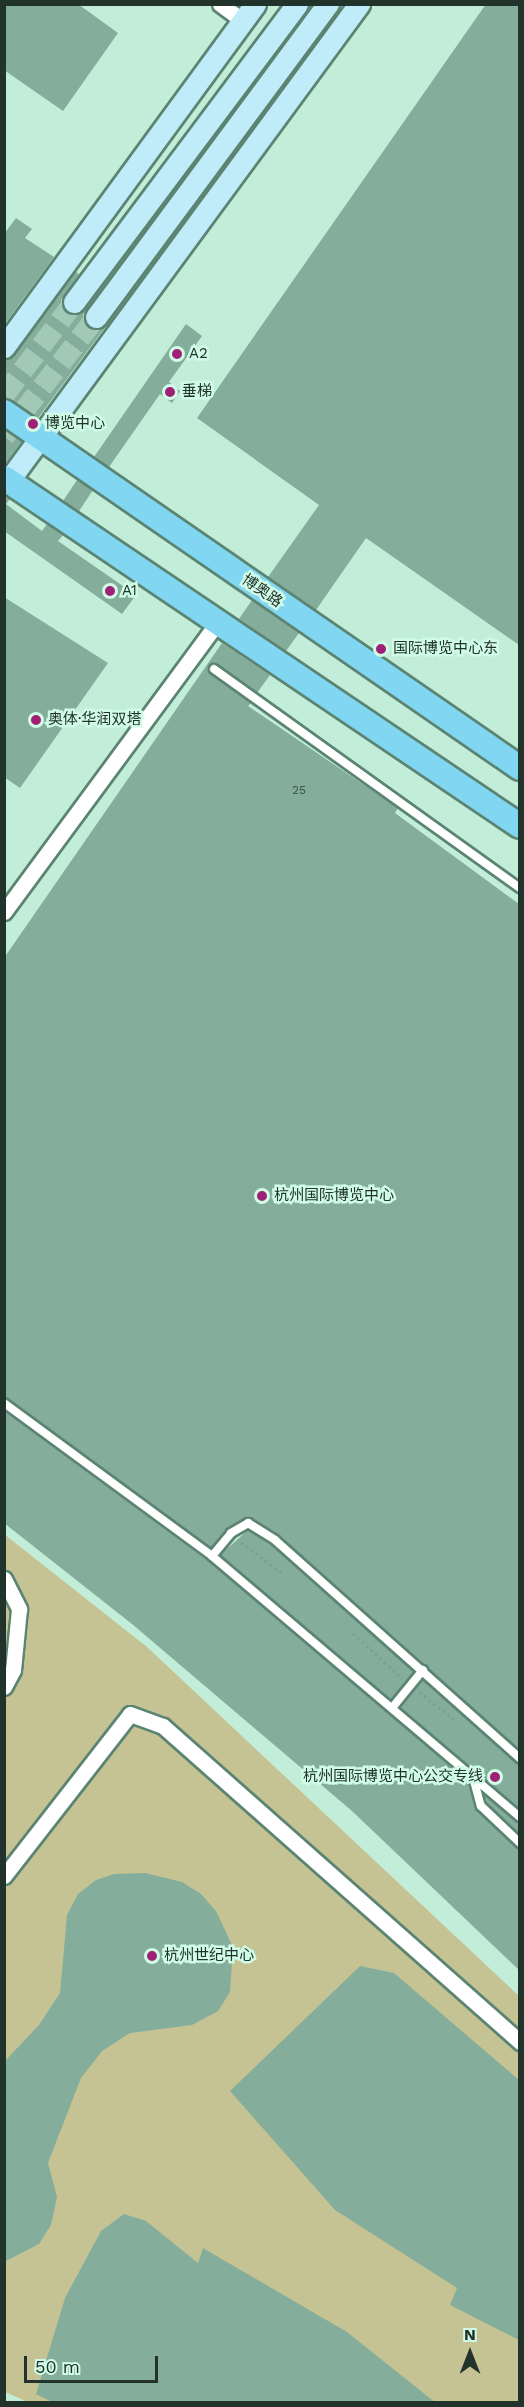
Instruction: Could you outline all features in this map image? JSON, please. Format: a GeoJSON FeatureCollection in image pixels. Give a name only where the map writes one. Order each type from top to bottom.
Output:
{"type":"FeatureCollection","features":[{"type":"Feature","properties":{"kind":"main road"},"geometry":{"type":"LineString","coordinates":[[74,302],[297,4]]}},
{"type":"Feature","properties":{"kind":"main road"},"geometry":{"type":"LineString","coordinates":[[96,317],[328,4]]}},
{"type":"Feature","properties":{"kind":"main road"},"geometry":{"type":"LineString","coordinates":[[359,4],[40,438],[6,478],[219,620],[519,826]]}},
{"type":"Feature","properties":{"kind":"main road"},"geometry":{"type":"LineString","coordinates":[[4,347],[249,12]]}},
{"type":"Feature","properties":{"kind":"main road","name":"博奥路"},"geometry":{"type":"LineString","coordinates":[[4,412],[519,768]]}},
{"type":"Feature","properties":{"kind":"street"},"geometry":{"type":"LineString","coordinates":[[220,4],[249,12]]}},
{"type":"Feature","properties":{"kind":"street"},"geometry":{"type":"LineString","coordinates":[[4,912],[219,620]]}},
{"type":"Feature","properties":{"kind":"street"},"geometry":{"type":"LineString","coordinates":[[4,1579],[19,1608],[13,1670],[4,1687]]}},
{"type":"Feature","properties":{"kind":"street"},"geometry":{"type":"LineString","coordinates":[[4,1876],[130,1714],[163,1726],[519,2042]]}},
{"type":"Feature","properties":{"kind":"lane"},"geometry":{"type":"LineString","coordinates":[[214,669],[519,888]]}},
{"type":"Feature","properties":{"kind":"lane"},"geometry":{"type":"LineString","coordinates":[[4,1403],[212,1556],[519,1817]]}},
{"type":"Feature","properties":{"kind":"lane"},"geometry":{"type":"LineString","coordinates":[[212,1556],[231,1533],[248,1523],[275,1540],[519,1758]]}},
{"type":"Feature","properties":{"kind":"lane"},"geometry":{"type":"LineString","coordinates":[[392,1708],[423,1670]]}},
{"type":"Feature","properties":{"kind":"lane"},"geometry":{"type":"LineString","coordinates":[[472,1775],[481,1806],[519,1843]]}},
{"type":"Feature","properties":{"kind":"path"},"geometry":{"type":"LineString","coordinates":[[231,1533],[282,1574]]}},
{"type":"Feature","properties":{"kind":"path"},"geometry":{"type":"LineString","coordinates":[[353,1633],[410,1686],[461,1724]]}},
{"type":"Feature","properties":{"kind":"shaded area","name":"杭州世纪中心"},"geometry":{"type":"Polygon","coordinates":[[[4,1534],[147,1647],[519,1996],[519,2402],[28,2402],[5,2392],[4,1534]]]}},
{"type":"Feature","properties":{"kind":"building"},"geometry":{"type":"Polygon","coordinates":[[[4,4],[78,4],[118,33],[63,111],[4,70],[4,4]]]}},
{"type":"Feature","properties":{"kind":"building"},"geometry":{"type":"Polygon","coordinates":[[[486,4],[519,4],[519,645],[366,538],[316,610],[268,577],[319,505],[197,418],[486,4]]]}},
{"type":"Feature","properties":{"kind":"building"},"geometry":{"type":"Polygon","coordinates":[[[16,218],[32,229],[25,238],[54,257],[4,325],[4,234],[16,218]]]}},
{"type":"Feature","properties":{"kind":"building"},"geometry":{"type":"Polygon","coordinates":[[[75,271],[79,274],[61,300],[67,312],[80,313],[101,289],[83,315],[89,328],[102,328],[123,303],[38,418],[4,398],[4,359],[14,355],[75,271]]]}},
{"type":"Feature","properties":{"kind":"building"},"geometry":{"type":"Polygon","coordinates":[[[186,324],[202,336],[169,382],[180,391],[172,403],[160,394],[109,467],[94,457],[186,324]]]}},
{"type":"Feature","properties":{"kind":"building"},"geometry":{"type":"Polygon","coordinates":[[[4,430],[22,441],[5,464],[4,464],[4,430]]]}},
{"type":"Feature","properties":{"kind":"building"},"geometry":{"type":"Polygon","coordinates":[[[77,480],[93,490],[79,511],[63,501],[77,480]]]}},
{"type":"Feature","properties":{"kind":"building"},"geometry":{"type":"Polygon","coordinates":[[[4,496],[10,499],[6,504],[42,531],[47,524],[63,535],[58,541],[136,595],[122,614],[4,531],[4,496]]]}},
{"type":"Feature","properties":{"kind":"building","name":"奥体·华润双塔"},"geometry":{"type":"Polygon","coordinates":[[[4,597],[108,663],[20,788],[4,777],[4,597]]]}},
{"type":"Feature","properties":{"kind":"building"},"geometry":{"type":"Polygon","coordinates":[[[252,600],[299,633],[286,651],[239,619],[252,600]]]}},
{"type":"Feature","properties":{"kind":"building","name":"杭州国际博览中心"},"geometry":{"type":"Polygon","coordinates":[[[222,643],[270,675],[257,693],[217,664],[209,666],[211,674],[251,703],[248,706],[398,808],[395,813],[519,904],[519,1750],[278,1535],[247,1517],[228,1528],[211,1548],[4,1397],[4,958],[222,643]]]}},
{"type":"Feature","properties":{"kind":"building"},"geometry":{"type":"Polygon","coordinates":[[[4,1411],[208,1561],[468,1781],[476,1810],[519,1849],[519,1970],[352,1811],[132,1624],[4,1523],[4,1411]]]}},
{"type":"Feature","properties":{"kind":"building"},"geometry":{"type":"Polygon","coordinates":[[[248,1530],[271,1545],[414,1672],[391,1700],[220,1555],[248,1530]]]}},
{"type":"Feature","properties":{"kind":"building"},"geometry":{"type":"Polygon","coordinates":[[[423,1680],[519,1764],[519,1809],[400,1708],[423,1680]]]}},
{"type":"Feature","properties":{"kind":"building"},"geometry":{"type":"Polygon","coordinates":[[[484,1794],[519,1823],[519,1834],[486,1803],[484,1794]]]}},
{"type":"Feature","properties":{"kind":"building"},"geometry":{"type":"Polygon","coordinates":[[[145,1873],[182,1882],[201,1894],[216,1911],[233,1947],[230,1992],[218,2011],[192,2025],[130,2033],[102,2051],[81,2078],[48,2163],[57,2197],[51,2225],[39,2244],[4,2262],[4,2062],[39,2025],[60,1993],[67,1915],[78,1894],[96,1880],[114,1874],[145,1873]]]}},
{"type":"Feature","properties":{"kind":"building"},"geometry":{"type":"Polygon","coordinates":[[[360,1966],[394,1973],[519,2080],[519,2340],[450,2305],[457,2288],[335,2210],[230,2091],[360,1966]]]}},
{"type":"Feature","properties":{"kind":"building"},"geometry":{"type":"Polygon","coordinates":[[[124,2214],[146,2221],[198,2263],[203,2248],[347,2332],[436,2403],[54,2403],[36,2394],[65,2298],[101,2231],[124,2214]]]}},
{"type":"Feature","properties":{"kind":"tunnel"},"geometry":{"type":"LineString","coordinates":[[4,395],[74,302]]}},
{"type":"Feature","properties":{"kind":"tunnel"},"geometry":{"type":"LineString","coordinates":[[4,436],[96,317]]}},
{"type":"Feature","properties":{"kind":"place","name":"A2"},"geometry":{"type":"Point","coordinates":[177,354]}},
{"type":"Feature","properties":{"kind":"place","name":"垂梯"},"geometry":{"type":"Point","coordinates":[170,392]}},
{"type":"Feature","properties":{"kind":"place","name":"博览中心"},"geometry":{"type":"Point","coordinates":[33,424]}},
{"type":"Feature","properties":{"kind":"place","name":"A1"},"geometry":{"type":"Point","coordinates":[110,591]}},
{"type":"Feature","properties":{"kind":"place","name":"国际博览中心东"},"geometry":{"type":"Point","coordinates":[381,649]}},
{"type":"Feature","properties":{"kind":"place","name":"奥体·华润双塔"},"geometry":{"type":"Point","coordinates":[36,720]}},
{"type":"Feature","properties":{"kind":"place","name":"杭州国际博览中心"},"geometry":{"type":"Point","coordinates":[262,1196]}},
{"type":"Feature","properties":{"kind":"place","name":"杭州国际博览中心公交专线"},"geometry":{"type":"Point","coordinates":[495,1777]}},
{"type":"Feature","properties":{"kind":"place","name":"杭州世纪中心"},"geometry":{"type":"Point","coordinates":[152,1956]}}]}
